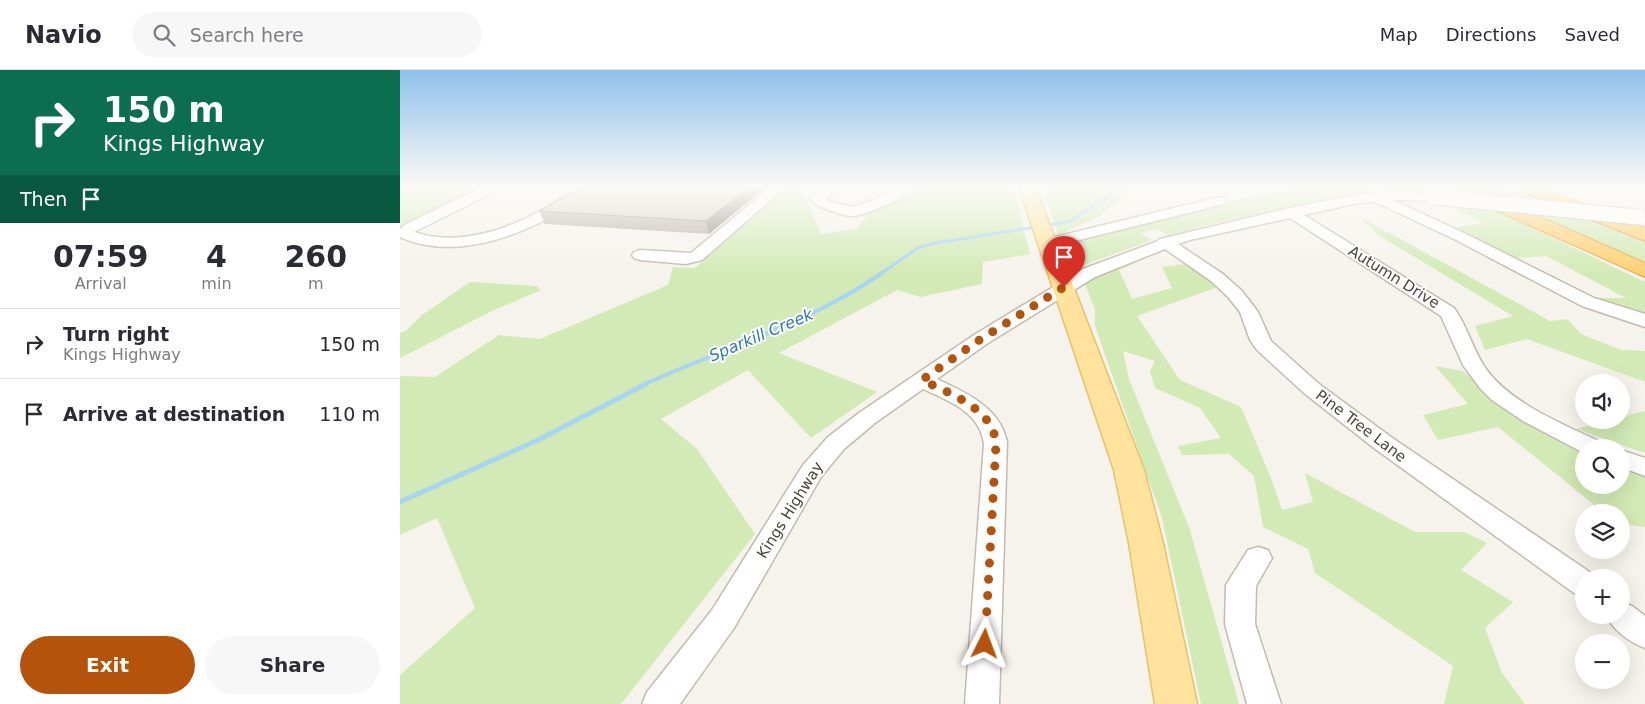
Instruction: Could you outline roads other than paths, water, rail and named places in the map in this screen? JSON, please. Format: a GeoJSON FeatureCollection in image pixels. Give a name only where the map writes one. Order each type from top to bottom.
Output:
{"type":"FeatureCollection","features":[{"type":"Feature","properties":{"kind":"highway"},"geometry":{"type":"LineString","coordinates":[[1527,217],[1645,269]]}},
{"type":"Feature","properties":{"kind":"highway"},"geometry":{"type":"LineString","coordinates":[[1599,217],[1645,235]]}},
{"type":"Feature","properties":{"kind":"main road"},"geometry":{"type":"LineString","coordinates":[[1037,217],[1129,470],[1146,542],[1176,704]]}},
{"type":"Feature","properties":{"kind":"street"},"geometry":{"type":"LineString","coordinates":[[432,217],[411,227],[404,233],[415,238],[442,242],[473,240],[503,235],[540,217]]}},
{"type":"Feature","properties":{"kind":"street"},"geometry":{"type":"LineString","coordinates":[[640,255],[686,259],[696,257],[744,217]]}},
{"type":"Feature","properties":{"kind":"street"},"geometry":{"type":"LineString","coordinates":[[1047,243],[1155,217]]}},
{"type":"Feature","properties":{"kind":"street","name":"Kings Highway"},"geometry":{"type":"LineString","coordinates":[[659,704],[723,619],[812,471],[836,443],[867,418],[981,339],[1064,287],[1104,267],[1165,242],[1270,217]]}},
{"type":"Feature","properties":{"kind":"street","name":"Autumn Drive"},"geometry":{"type":"LineString","coordinates":[[1297,217],[1448,312],[1458,325],[1466,355],[1479,375],[1504,398],[1542,422],[1575,439]]}},
{"type":"Feature","properties":{"kind":"street"},"geometry":{"type":"LineString","coordinates":[[1419,217],[1588,302],[1631,314],[1645,321]]}},
{"type":"Feature","properties":{"kind":"street","name":"Kings Highway"},"geometry":{"type":"LineString","coordinates":[[1627,217],[1641,218]]}},
{"type":"Feature","properties":{"kind":"street","name":"Pine Tree Lane"},"geometry":{"type":"LineString","coordinates":[[1165,242],[1225,285],[1243,302],[1253,320],[1260,341],[1276,358],[1338,412],[1575,576]]}},
{"type":"Feature","properties":{"kind":"street"},"geometry":{"type":"LineString","coordinates":[[922,380],[980,412],[992,427],[996,444],[982,704]]}},
{"type":"Feature","properties":{"kind":"street"},"geometry":{"type":"LineString","coordinates":[[1630,461],[1645,466]]}},
{"type":"Feature","properties":{"kind":"street"},"geometry":{"type":"LineString","coordinates":[[1258,558],[1241,585],[1240,624],[1264,704]]}},
{"type":"Feature","properties":{"kind":"street"},"geometry":{"type":"LineString","coordinates":[[1630,622],[1645,634]]}},
{"type":"Feature","properties":{"kind":"waterway","name":"Sparkill Creek"},"geometry":{"type":"LineString","coordinates":[[1045,226],[1070,221],[1077,217]]}},
{"type":"Feature","properties":{"kind":"waterway","name":"Sparkill Creek"},"geometry":{"type":"LineString","coordinates":[[880,274],[918,248],[935,243],[1037,227]]}},
{"type":"Feature","properties":{"kind":"waterway","name":"Sparkill Creek"},"geometry":{"type":"LineString","coordinates":[[643,385],[825,307],[882,273]]}},
{"type":"Feature","properties":{"kind":"waterway","name":"Sparkill Creek"},"geometry":{"type":"LineString","coordinates":[[400,502],[538,440],[646,384]]}}]}
